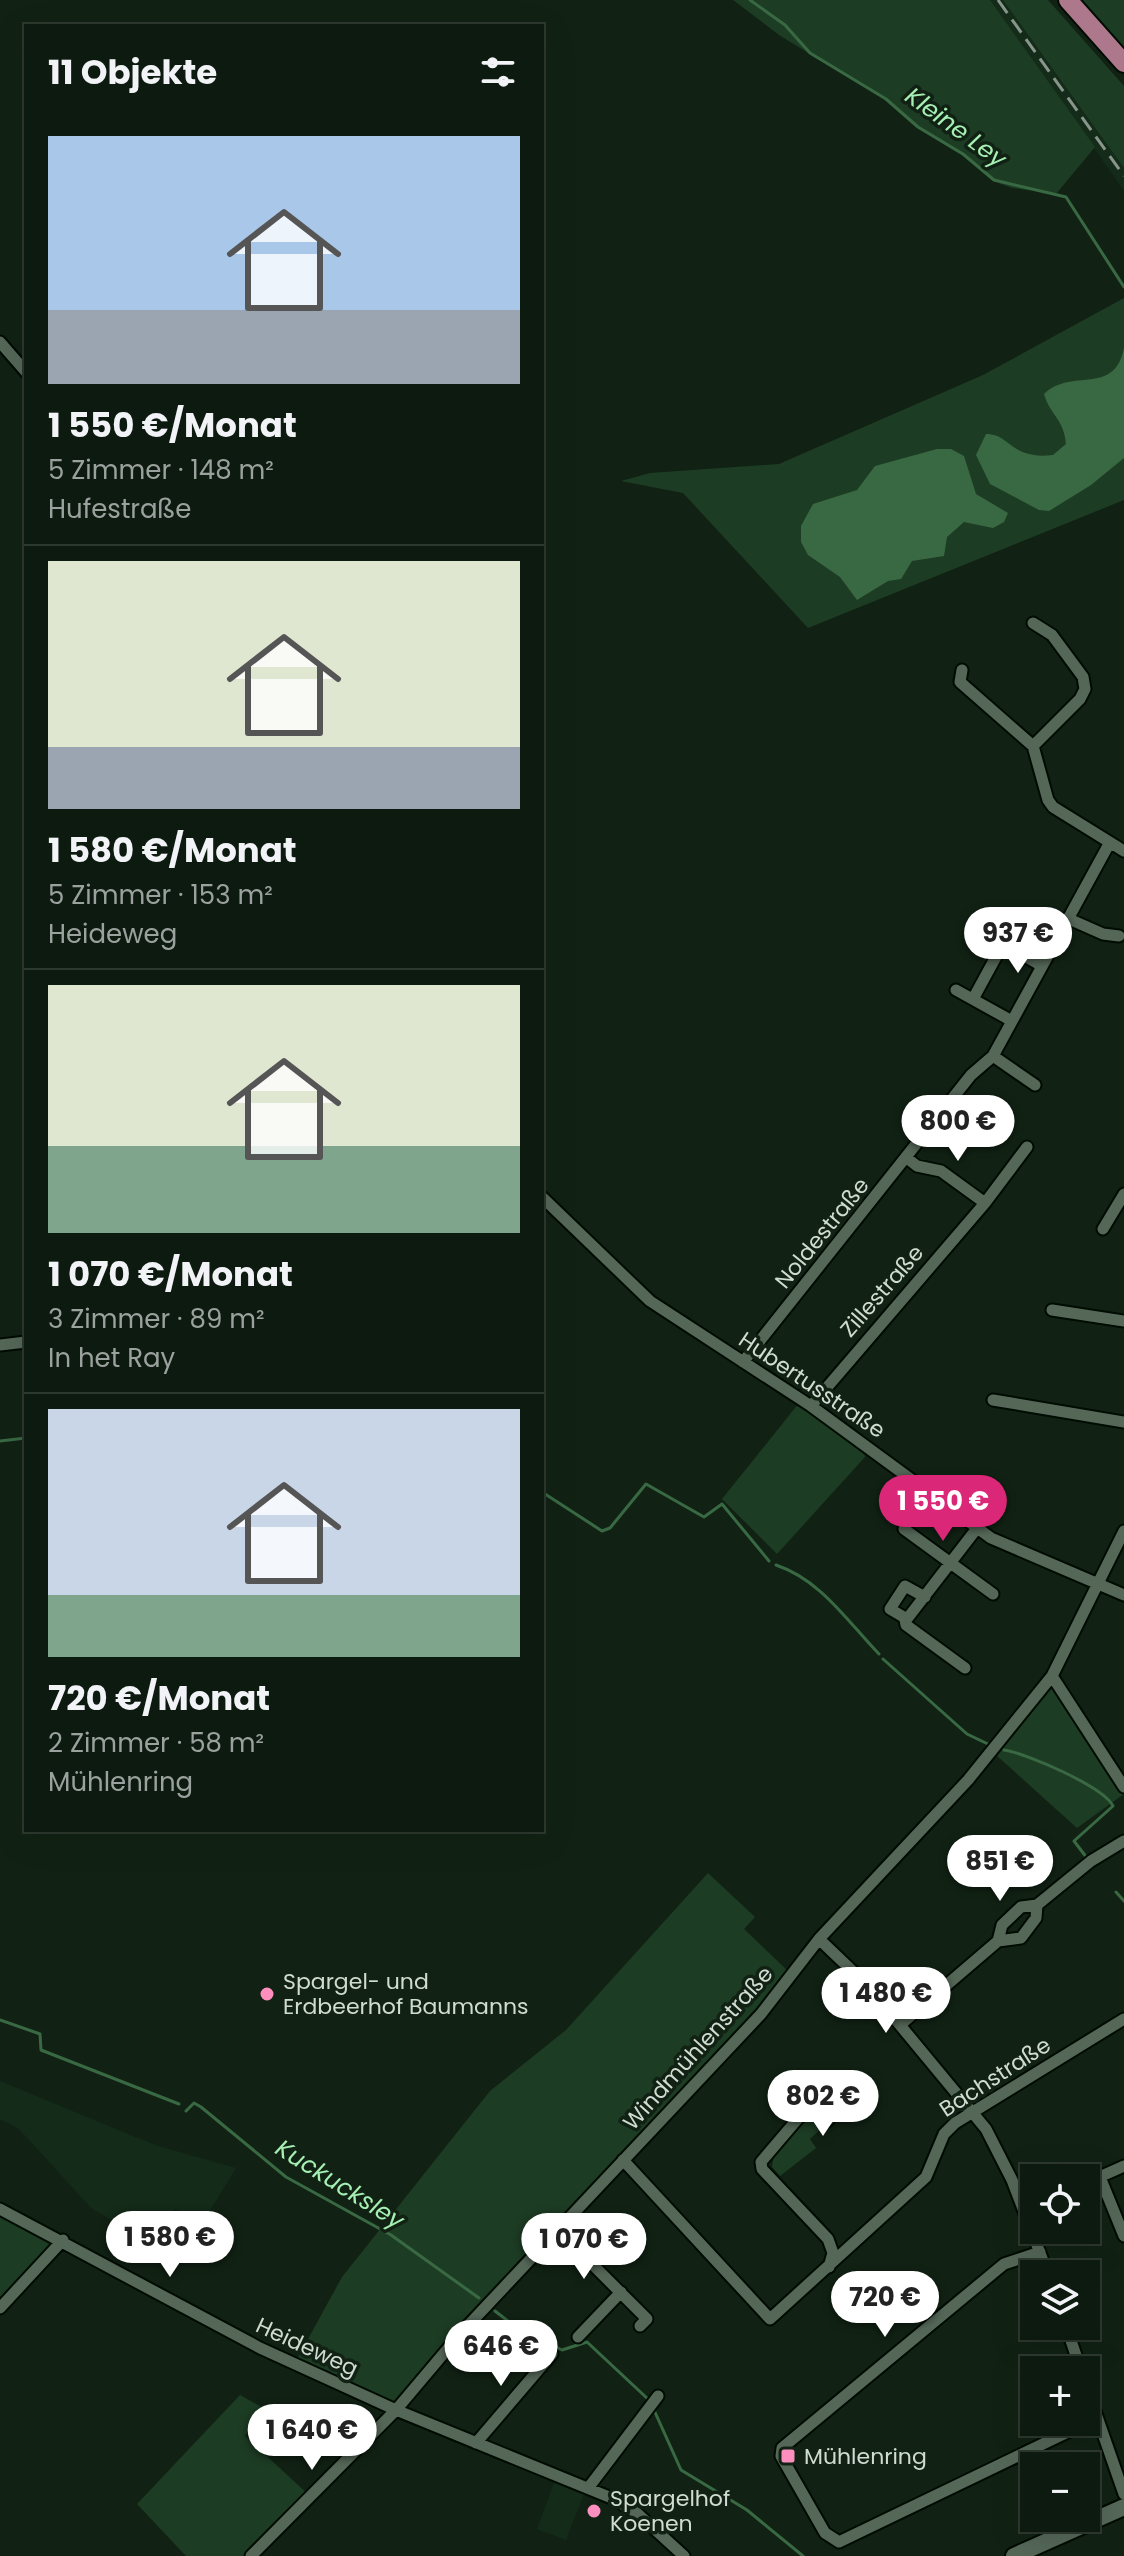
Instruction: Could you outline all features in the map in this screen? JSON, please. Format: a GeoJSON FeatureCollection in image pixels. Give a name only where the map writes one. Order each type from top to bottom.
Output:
{"type":"FeatureCollection","features":[{"type":"Feature","properties":{"kind":"main road"},"geometry":{"type":"LineString","coordinates":[[1068,0],[1124,63]]}},
{"type":"Feature","properties":{"kind":"street"},"geometry":{"type":"LineString","coordinates":[[0,342],[24,370]]}},
{"type":"Feature","properties":{"kind":"street"},"geometry":{"type":"LineString","coordinates":[[1033,623],[1052,635],[1083,677],[1085,689],[1080,699],[1033,746]]}},
{"type":"Feature","properties":{"kind":"street"},"geometry":{"type":"LineString","coordinates":[[962,670],[960,682],[1033,746],[1048,800],[1053,807],[1124,851]]}},
{"type":"Feature","properties":{"kind":"street","name":"Noldestraße"},"geometry":{"type":"LineString","coordinates":[[743,1362],[971,1075],[993,1056],[1109,844]]}},
{"type":"Feature","properties":{"kind":"street"},"geometry":{"type":"LineString","coordinates":[[1069,919],[1103,934],[1119,936]]}},
{"type":"Feature","properties":{"kind":"street"},"geometry":{"type":"LineString","coordinates":[[989,936],[1042,966]]}},
{"type":"Feature","properties":{"kind":"street"},"geometry":{"type":"LineString","coordinates":[[973,999],[1003,944]]}},
{"type":"Feature","properties":{"kind":"street"},"geometry":{"type":"LineString","coordinates":[[956,990],[1012,1021]]}},
{"type":"Feature","properties":{"kind":"street"},"geometry":{"type":"LineString","coordinates":[[993,1056],[1035,1085]]}},
{"type":"Feature","properties":{"kind":"street","name":"Zillestraße"},"geometry":{"type":"LineString","coordinates":[[811,1406],[985,1203],[1027,1147]]}},
{"type":"Feature","properties":{"kind":"street"},"geometry":{"type":"LineString","coordinates":[[907,1158],[917,1166],[941,1171],[985,1203]]}},
{"type":"Feature","properties":{"kind":"street"},"geometry":{"type":"LineString","coordinates":[[1103,1229],[1124,1194]]}},
{"type":"Feature","properties":{"kind":"street","name":"Hubertusstraße"},"geometry":{"type":"LineString","coordinates":[[544,1199],[650,1301],[811,1406],[991,1538],[1124,1595]]}},
{"type":"Feature","properties":{"kind":"street"},"geometry":{"type":"LineString","coordinates":[[1052,1310],[1124,1321]]}},
{"type":"Feature","properties":{"kind":"street"},"geometry":{"type":"LineString","coordinates":[[0,1345],[24,1342]]}},
{"type":"Feature","properties":{"kind":"street"},"geometry":{"type":"LineString","coordinates":[[993,1400],[1124,1422]]}},
{"type":"Feature","properties":{"kind":"street"},"geometry":{"type":"LineString","coordinates":[[905,1620],[978,1527]]}},
{"type":"Feature","properties":{"kind":"street"},"geometry":{"type":"LineString","coordinates":[[904,1529],[993,1594]]}},
{"type":"Feature","properties":{"kind":"street","name":"Windmühlenstraße"},"geometry":{"type":"LineString","coordinates":[[251,2556],[396,2410],[557,2229],[761,2014],[819,1939],[968,1780],[1052,1676],[1124,1531]]}},
{"type":"Feature","properties":{"kind":"street"},"geometry":{"type":"LineString","coordinates":[[925,1597],[905,1586],[890,1607],[905,1620],[906,1625],[965,1668]]}},
{"type":"Feature","properties":{"kind":"street"},"geometry":{"type":"LineString","coordinates":[[1052,1676],[1124,1787]]}},
{"type":"Feature","properties":{"kind":"street"},"geometry":{"type":"LineString","coordinates":[[998,1941],[1002,1925],[1021,1907],[1037,1905],[1091,1861],[1124,1841]]}},
{"type":"Feature","properties":{"kind":"street"},"geometry":{"type":"LineString","coordinates":[[900,2025],[998,1941],[1021,1938],[1036,1918],[1037,1905]]}},
{"type":"Feature","properties":{"kind":"street"},"geometry":{"type":"LineString","coordinates":[[819,1939],[845,1961],[972,2110],[1020,2190]]}},
{"type":"Feature","properties":{"kind":"street","name":"Bachstraße"},"geometry":{"type":"LineString","coordinates":[[623,2160],[770,2319],[926,2177],[944,2134],[972,2110],[1124,2019]]}},
{"type":"Feature","properties":{"kind":"street"},"geometry":{"type":"LineString","coordinates":[[807,2108],[761,2162],[762,2169],[828,2239],[833,2253],[828,2268]]}},
{"type":"Feature","properties":{"kind":"street"},"geometry":{"type":"LineString","coordinates":[[1124,2166],[1100,2177],[1124,2236]]}},
{"type":"Feature","properties":{"kind":"street","name":"Heideweg"},"geometry":{"type":"LineString","coordinates":[[0,2209],[260,2348],[396,2410],[589,2487],[638,2514],[684,2556]]}},
{"type":"Feature","properties":{"kind":"street"},"geometry":{"type":"LineString","coordinates":[[557,2229],[647,2319],[640,2326]]}},
{"type":"Feature","properties":{"kind":"street"},"geometry":{"type":"LineString","coordinates":[[828,2239],[855,2244]]}},
{"type":"Feature","properties":{"kind":"street"},"geometry":{"type":"LineString","coordinates":[[0,2308],[63,2240]]}},
{"type":"Feature","properties":{"kind":"street"},"geometry":{"type":"LineString","coordinates":[[1038,2244],[1043,2260]]}},
{"type":"Feature","properties":{"kind":"street"},"geometry":{"type":"LineString","coordinates":[[1040,2252],[1004,2264],[782,2448],[781,2456],[825,2533],[839,2542],[1060,2436]]}},
{"type":"Feature","properties":{"kind":"street"},"geometry":{"type":"LineString","coordinates":[[578,2337],[621,2292]]}},
{"type":"Feature","properties":{"kind":"street"},"geometry":{"type":"LineString","coordinates":[[476,2443],[552,2354]]}},
{"type":"Feature","properties":{"kind":"street"},"geometry":{"type":"LineString","coordinates":[[589,2487],[658,2396]]}},
{"type":"Feature","properties":{"kind":"street"},"geometry":{"type":"LineString","coordinates":[[1100,2426],[1124,2494]]}},
{"type":"Feature","properties":{"kind":"street"},"geometry":{"type":"LineString","coordinates":[[1014,2556],[1124,2507]]}},
{"type":"Feature","properties":{"kind":"shaded area"},"geometry":{"type":"Polygon","coordinates":[[[733,0],[990,0],[1095,147],[1056,194],[1012,188],[993,181],[963,156],[917,128],[884,99],[779,35],[733,0]]]}},
{"type":"Feature","properties":{"kind":"shaded area"},"geometry":{"type":"Polygon","coordinates":[[[990,0],[1003,0],[1124,168],[1124,191],[990,0]]]}},
{"type":"Feature","properties":{"kind":"shaded area"},"geometry":{"type":"Polygon","coordinates":[[[1003,0],[1048,0],[1124,86],[1124,168],[1003,0]]]}},
{"type":"Feature","properties":{"kind":"shaded area"},"geometry":{"type":"Polygon","coordinates":[[[1076,0],[1124,0],[1124,54],[1076,0]]]}},
{"type":"Feature","properties":{"kind":"shaded area"},"geometry":{"type":"Polygon","coordinates":[[[1124,298],[1124,500],[808,628],[683,493],[621,481],[650,473],[779,464],[983,375],[1124,298]]]}},
{"type":"Feature","properties":{"kind":"shaded area"},"geometry":{"type":"Polygon","coordinates":[[[1124,348],[1124,458],[1091,485],[1049,511],[1039,510],[990,484],[976,455],[986,434],[1001,438],[1028,454],[1053,455],[1066,444],[1065,436],[1044,394],[1067,382],[1102,377],[1111,372],[1119,363],[1124,348]]]}},
{"type":"Feature","properties":{"kind":"shaded area"},"geometry":{"type":"Polygon","coordinates":[[[937,449],[951,449],[964,456],[976,494],[1008,513],[1004,522],[993,528],[964,522],[947,537],[944,556],[912,561],[901,579],[888,581],[857,600],[840,577],[808,555],[801,542],[801,526],[813,504],[857,490],[875,466],[937,449]]]}},
{"type":"Feature","properties":{"kind":"shaded area"},"geometry":{"type":"Polygon","coordinates":[[[799,1403],[864,1450],[865,1457],[777,1554],[722,1499],[799,1403]]]}},
{"type":"Feature","properties":{"kind":"shaded area"},"geometry":{"type":"Polygon","coordinates":[[[1053,1683],[1124,1794],[1077,1828],[996,1755],[1053,1683]]]}},
{"type":"Feature","properties":{"kind":"shaded area"},"geometry":{"type":"Polygon","coordinates":[[[708,1873],[755,1917],[744,1929],[788,1971],[761,2014],[394,2405],[296,2361],[342,2277],[490,2091],[566,2030],[708,1873]]]}},
{"type":"Feature","properties":{"kind":"shaded area"},"geometry":{"type":"Polygon","coordinates":[[[0,2081],[155,2145],[236,2168],[204,2221],[175,2209],[145,2240],[91,2208],[18,2128],[0,2119],[0,2081]]]}},
{"type":"Feature","properties":{"kind":"shaded area"},"geometry":{"type":"Polygon","coordinates":[[[806,2116],[822,2128],[810,2139],[816,2148],[780,2176],[772,2167],[774,2154],[806,2116]]]}},
{"type":"Feature","properties":{"kind":"shaded area"},"geometry":{"type":"Polygon","coordinates":[[[0,2213],[52,2240],[52,2246],[0,2304],[0,2213]]]}},
{"type":"Feature","properties":{"kind":"shaded area"},"geometry":{"type":"Polygon","coordinates":[[[240,2395],[267,2410],[245,2436],[311,2497],[247,2556],[186,2556],[137,2504],[240,2395]]]}},
{"type":"Feature","properties":{"kind":"shaded area"},"geometry":{"type":"Polygon","coordinates":[[[554,2483],[584,2494],[566,2540],[537,2529],[554,2483]]]}},
{"type":"Feature","properties":{"kind":"waterway","name":"Kleine Ley"},"geometry":{"type":"LineString","coordinates":[[750,0],[785,25],[810,53],[886,99],[918,127],[963,154],[994,180],[1066,197],[1124,287]]}},
{"type":"Feature","properties":{"kind":"waterway"},"geometry":{"type":"LineString","coordinates":[[0,1441],[24,1438]]}},
{"type":"Feature","properties":{"kind":"waterway"},"geometry":{"type":"LineString","coordinates":[[544,1493],[602,1531],[610,1528],[646,1484],[704,1517],[722,1504],[769,1561]]}},
{"type":"Feature","properties":{"kind":"waterway"},"geometry":{"type":"LineString","coordinates":[[776,1565],[820,1591],[879,1654]]}},
{"type":"Feature","properties":{"kind":"waterway"},"geometry":{"type":"LineString","coordinates":[[883,1659],[967,1734],[990,1745]]}},
{"type":"Feature","properties":{"kind":"waterway"},"geometry":{"type":"LineString","coordinates":[[1004,1750],[1046,1764],[1107,1798],[1113,1806],[1074,1841],[1087,1858]]}},
{"type":"Feature","properties":{"kind":"waterway"},"geometry":{"type":"LineString","coordinates":[[1116,1892],[1124,1901]]}},
{"type":"Feature","properties":{"kind":"waterway","name":"Kuckucksley"},"geometry":{"type":"LineString","coordinates":[[0,2020],[40,2034],[41,2050],[179,2104]]}},
{"type":"Feature","properties":{"kind":"waterway","name":"Kuckucksley"},"geometry":{"type":"LineString","coordinates":[[186,2111],[194,2103],[201,2107],[286,2177],[391,2235],[479,2298]]}},
{"type":"Feature","properties":{"kind":"waterway","name":"Kuckucksley"},"geometry":{"type":"LineString","coordinates":[[495,2311],[513,2325],[562,2350],[587,2342],[649,2400]]}},
{"type":"Feature","properties":{"kind":"waterway","name":"Kuckucksley"},"geometry":{"type":"LineString","coordinates":[[654,2410],[681,2470],[747,2510],[803,2556]]}},
{"type":"Feature","properties":{"kind":"railway"},"geometry":{"type":"LineString","coordinates":[[998,0],[1124,176]]}},
{"type":"Feature","properties":{"kind":"place","name":"Spargel- und Erdbeerhof Baumanns"},"geometry":{"type":"Point","coordinates":[267,1994]}},
{"type":"Feature","properties":{"kind":"place","name":"Mühlenring"},"geometry":{"type":"Point","coordinates":[788,2456]}},
{"type":"Feature","properties":{"kind":"place","name":"Spargelhof Koenen"},"geometry":{"type":"Point","coordinates":[594,2511]}}]}
